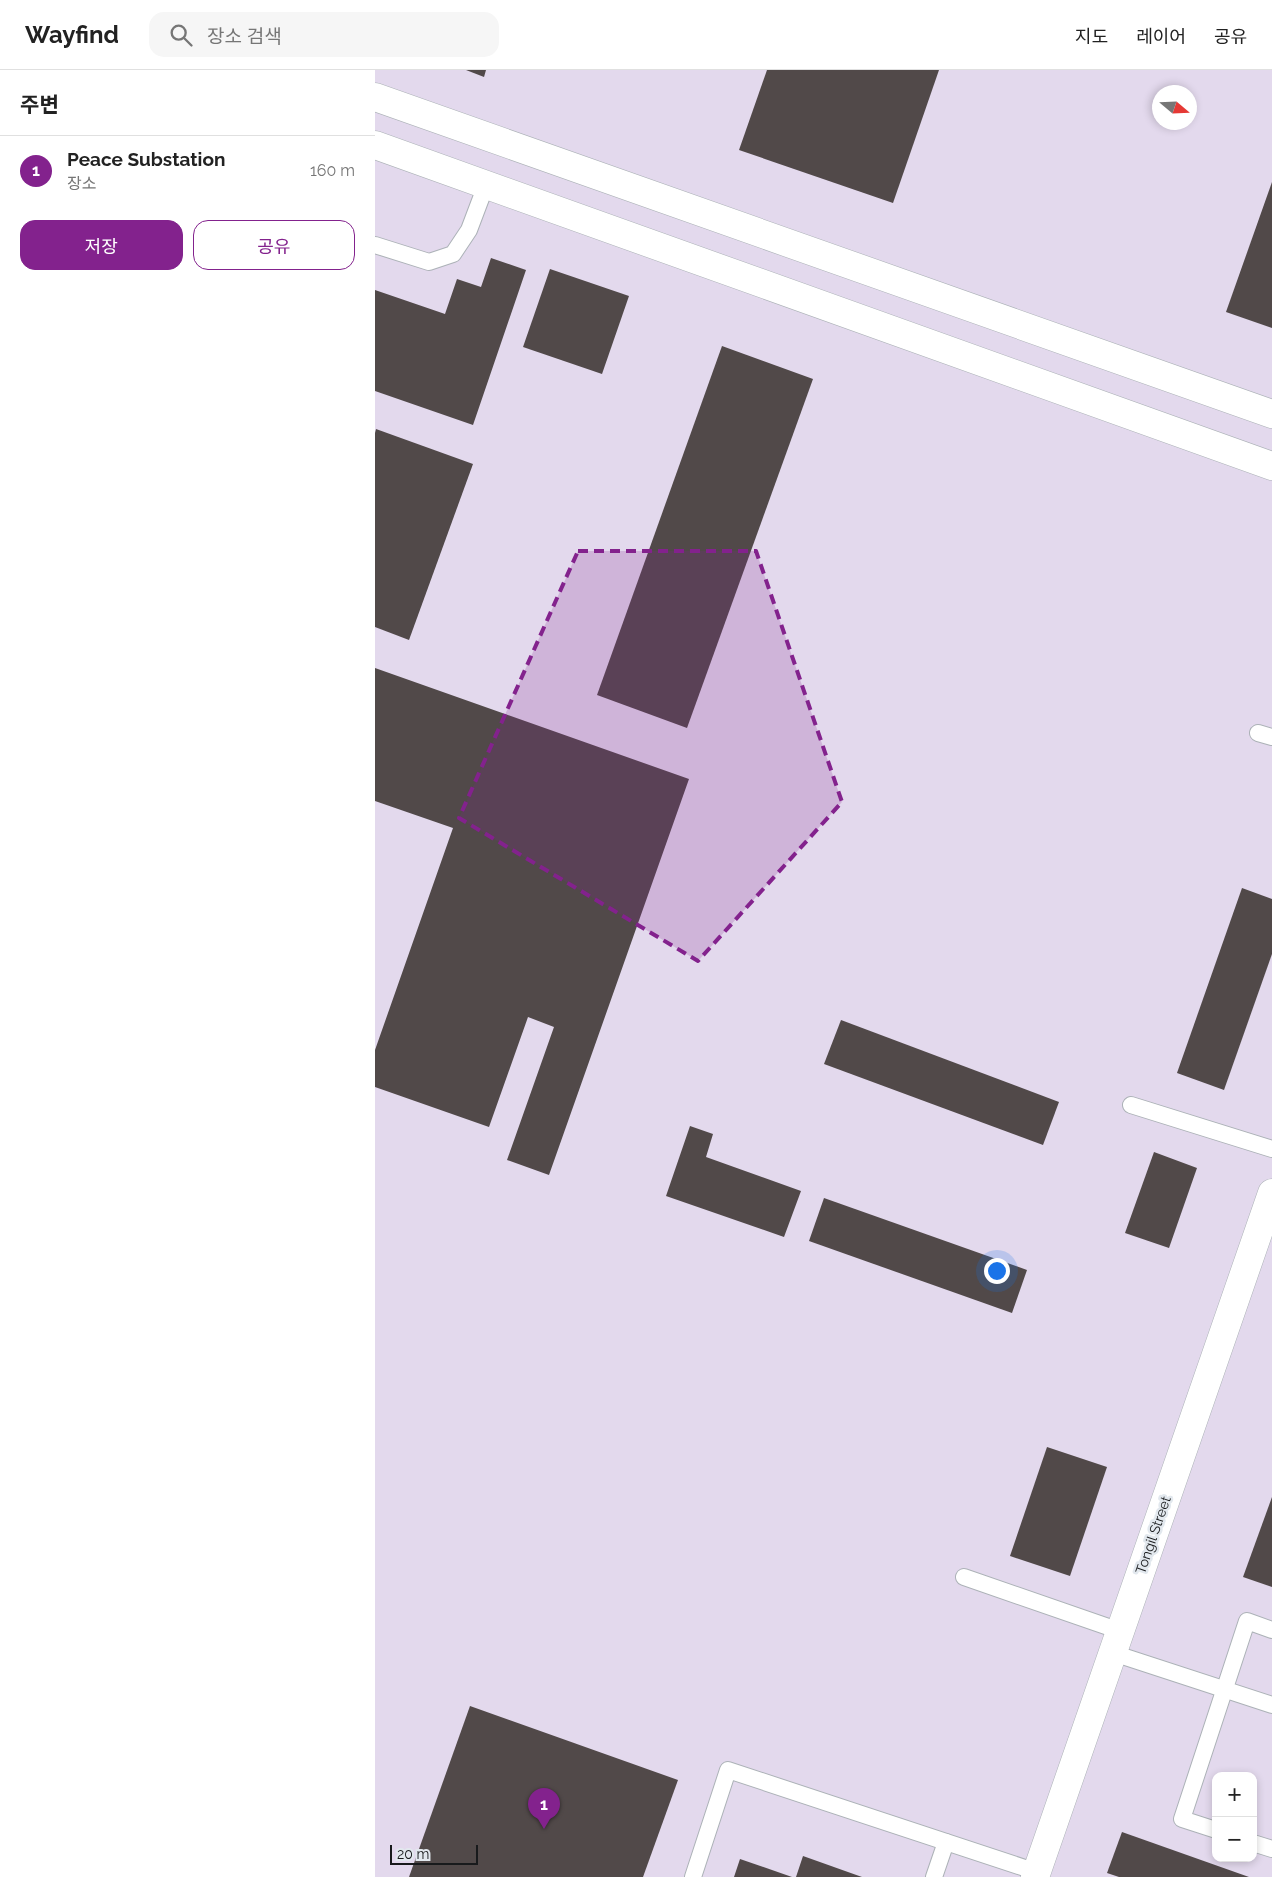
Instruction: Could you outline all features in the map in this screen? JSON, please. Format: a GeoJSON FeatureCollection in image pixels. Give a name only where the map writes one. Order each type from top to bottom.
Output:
{"type":"FeatureCollection","features":[{"type":"Feature","properties":{"kind":"street"},"geometry":{"type":"LineString","coordinates":[[375,97],[1272,414]]}},
{"type":"Feature","properties":{"kind":"street"},"geometry":{"type":"LineString","coordinates":[[375,145],[1272,466]]}},
{"type":"Feature","properties":{"kind":"street","name":"Tongil Street"},"geometry":{"type":"LineString","coordinates":[[1036,1874],[1272,1193]]}},
{"type":"Feature","properties":{"kind":"lane"},"geometry":{"type":"LineString","coordinates":[[375,244],[429,262],[453,254],[469,230],[486,184]]}},
{"type":"Feature","properties":{"kind":"lane"},"geometry":{"type":"LineString","coordinates":[[1131,1105],[1272,1149]]}},
{"type":"Feature","properties":{"kind":"lane"},"geometry":{"type":"LineString","coordinates":[[964,1577],[1224,1690],[1272,1705]]}},
{"type":"Feature","properties":{"kind":"lane"},"geometry":{"type":"LineString","coordinates":[[1212,1829],[1182,1819],[1247,1621],[1272,1630]]}},
{"type":"Feature","properties":{"kind":"lane"},"geometry":{"type":"LineString","coordinates":[[693,1877],[729,1770],[1036,1874]]}},
{"type":"Feature","properties":{"kind":"lane"},"geometry":{"type":"LineString","coordinates":[[933,1877],[946,1842]]}},
{"type":"Feature","properties":{"kind":"lane"},"geometry":{"type":"LineString","coordinates":[[1257,1844],[1272,1849]]}},
{"type":"Feature","properties":{"kind":"highlighted area"},"geometry":{"type":"Polygon","coordinates":[[[578,551],[756,551],[842,802],[698,961],[459,818],[578,551]]]}},
{"type":"Feature","properties":{"kind":"shaded area"},"geometry":{"type":"Polygon","coordinates":[[[375,70],[1272,70],[1272,1877],[375,1877],[375,70]]]}},
{"type":"Feature","properties":{"kind":"building"},"geometry":{"type":"Polygon","coordinates":[[[466,70],[486,70],[484,77],[466,70]]]}},
{"type":"Feature","properties":{"kind":"building"},"geometry":{"type":"Polygon","coordinates":[[[767,70],[939,70],[893,203],[739,150],[767,70]]]}},
{"type":"Feature","properties":{"kind":"building"},"geometry":{"type":"Polygon","coordinates":[[[1272,182],[1272,328],[1226,312],[1272,182]]]}},
{"type":"Feature","properties":{"kind":"building"},"geometry":{"type":"Polygon","coordinates":[[[491,258],[526,270],[473,425],[375,391],[375,290],[445,314],[457,279],[481,287],[491,258]]]}},
{"type":"Feature","properties":{"kind":"building"},"geometry":{"type":"Polygon","coordinates":[[[550,269],[629,296],[602,374],[523,347],[550,269]]]}},
{"type":"Feature","properties":{"kind":"building"},"geometry":{"type":"Polygon","coordinates":[[[722,346],[813,379],[687,728],[597,695],[722,346]]]}},
{"type":"Feature","properties":{"kind":"building"},"geometry":{"type":"Polygon","coordinates":[[[376,429],[473,464],[409,640],[375,627],[376,429]]]}},
{"type":"Feature","properties":{"kind":"building"},"geometry":{"type":"Polygon","coordinates":[[[375,668],[689,779],[549,1175],[507,1160],[554,1027],[528,1017],[489,1127],[375,1087],[375,1050],[453,828],[375,801],[375,668]]]}},
{"type":"Feature","properties":{"kind":"building"},"geometry":{"type":"Polygon","coordinates":[[[1242,888],[1272,899],[1272,954],[1224,1090],[1177,1073],[1242,888]]]}},
{"type":"Feature","properties":{"kind":"building"},"geometry":{"type":"Polygon","coordinates":[[[841,1020],[1059,1102],[1043,1145],[824,1064],[841,1020]]]}},
{"type":"Feature","properties":{"kind":"building"},"geometry":{"type":"Polygon","coordinates":[[[690,1126],[713,1134],[706,1157],[801,1191],[784,1237],[666,1196],[690,1126]]]}},
{"type":"Feature","properties":{"kind":"building"},"geometry":{"type":"Polygon","coordinates":[[[1154,1152],[1197,1168],[1169,1248],[1125,1233],[1154,1152]]]}},
{"type":"Feature","properties":{"kind":"building"},"geometry":{"type":"Polygon","coordinates":[[[824,1198],[1027,1270],[1012,1313],[809,1241],[824,1198]]]}},
{"type":"Feature","properties":{"kind":"building"},"geometry":{"type":"Polygon","coordinates":[[[1047,1447],[1107,1467],[1070,1576],[1010,1556],[1047,1447]]]}},
{"type":"Feature","properties":{"kind":"building"},"geometry":{"type":"Polygon","coordinates":[[[1272,1497],[1272,1587],[1243,1577],[1272,1497]]]}},
{"type":"Feature","properties":{"kind":"building"},"geometry":{"type":"Polygon","coordinates":[[[470,1706],[678,1780],[643,1877],[409,1877],[470,1706]]]}},
{"type":"Feature","properties":{"kind":"building"},"geometry":{"type":"Polygon","coordinates":[[[1122,1832],[1249,1877],[1119,1877],[1107,1873],[1122,1832]]]}},
{"type":"Feature","properties":{"kind":"building"},"geometry":{"type":"Polygon","coordinates":[[[803,1856],[862,1877],[796,1877],[803,1856]]]}},
{"type":"Feature","properties":{"kind":"building"},"geometry":{"type":"Polygon","coordinates":[[[740,1859],[792,1877],[734,1877],[740,1859]]]}},
{"type":"Feature","properties":{"kind":"place","name":"Peace Substation"},"geometry":{"type":"Point","coordinates":[544,1829]}}]}
